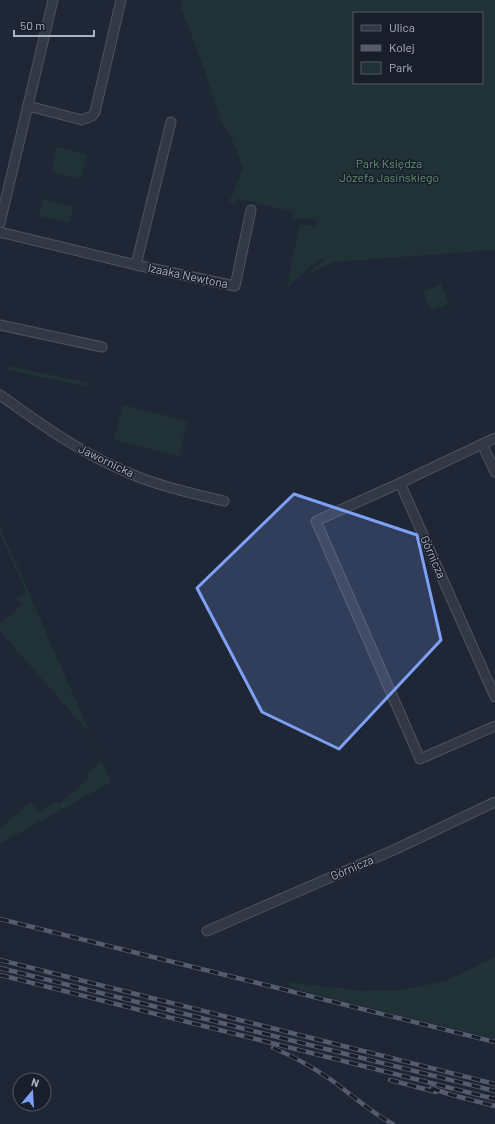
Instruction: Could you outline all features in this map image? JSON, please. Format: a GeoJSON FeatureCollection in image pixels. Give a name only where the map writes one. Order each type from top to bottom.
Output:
{"type":"FeatureCollection","features":[{"type":"Feature","properties":{"kind":"street"},"geometry":{"type":"LineString","coordinates":[[0,223],[53,0]]}},
{"type":"Feature","properties":{"kind":"street"},"geometry":{"type":"LineString","coordinates":[[28,106],[82,120],[92,116],[95,112],[120,0]]}},
{"type":"Feature","properties":{"kind":"street","name":"Izaaka Newtona"},"geometry":{"type":"LineString","coordinates":[[136,265],[171,122]]}},
{"type":"Feature","properties":{"kind":"street","name":"Izaaka Newtona"},"geometry":{"type":"LineString","coordinates":[[0,232],[136,265],[235,286],[251,210]]}},
{"type":"Feature","properties":{"kind":"street"},"geometry":{"type":"LineString","coordinates":[[0,325],[102,347]]}},
{"type":"Feature","properties":{"kind":"street","name":"Jawornicka"},"geometry":{"type":"LineString","coordinates":[[0,395],[39,423],[80,449],[122,471],[173,489],[224,501]]}},
{"type":"Feature","properties":{"kind":"street"},"geometry":{"type":"LineString","coordinates":[[495,438],[316,521],[420,759],[495,726]]}},
{"type":"Feature","properties":{"kind":"street"},"geometry":{"type":"LineString","coordinates":[[482,444],[495,472]]}},
{"type":"Feature","properties":{"kind":"street","name":"Górnicza"},"geometry":{"type":"LineString","coordinates":[[400,483],[495,697]]}},
{"type":"Feature","properties":{"kind":"street","name":"Górnicza"},"geometry":{"type":"LineString","coordinates":[[207,931],[396,849],[495,802]]}},
{"type":"Feature","properties":{"kind":"highlighted area"},"geometry":{"type":"Polygon","coordinates":[[[294,494],[417,535],[441,640],[339,749],[262,712],[197,588],[294,494]]]}},
{"type":"Feature","properties":{"kind":"green space","name":"Park Księdza Józefa Jasińskiego"},"geometry":{"type":"Polygon","coordinates":[[[182,0],[495,0],[495,250],[333,262],[309,274],[308,273],[325,260],[322,259],[305,271],[287,288],[299,225],[314,226],[318,223],[309,218],[299,218],[296,221],[291,220],[293,212],[237,198],[236,205],[229,202],[243,168],[230,134],[222,124],[206,74],[181,8],[182,0]]]}},
{"type":"Feature","properties":{"kind":"green space"},"geometry":{"type":"Polygon","coordinates":[[[56,147],[87,154],[81,179],[53,173],[52,166],[56,147]]]}},
{"type":"Feature","properties":{"kind":"green space"},"geometry":{"type":"Polygon","coordinates":[[[43,199],[73,207],[69,223],[39,216],[43,199]]]}},
{"type":"Feature","properties":{"kind":"green space"},"geometry":{"type":"Polygon","coordinates":[[[441,284],[449,304],[431,311],[423,292],[441,284]]]}},
{"type":"Feature","properties":{"kind":"green space"},"geometry":{"type":"Polygon","coordinates":[[[9,366],[89,383],[88,387],[8,370],[9,366]]]}},
{"type":"Feature","properties":{"kind":"green space"},"geometry":{"type":"Polygon","coordinates":[[[123,405],[187,421],[179,456],[114,440],[123,405]]]}},
{"type":"Feature","properties":{"kind":"green space"},"geometry":{"type":"Polygon","coordinates":[[[0,526],[111,782],[0,844],[0,827],[1,828],[30,802],[41,813],[55,801],[59,804],[90,777],[87,773],[101,761],[88,731],[0,631],[0,624],[22,605],[16,597],[26,593],[0,534],[0,526]]]}},
{"type":"Feature","properties":{"kind":"green space"},"geometry":{"type":"Polygon","coordinates":[[[495,957],[495,1039],[304,991],[282,982],[365,991],[400,990],[446,981],[495,957]]]}},
{"type":"Feature","properties":{"kind":"railway"},"geometry":{"type":"LineString","coordinates":[[0,919],[495,1042]]}},
{"type":"Feature","properties":{"kind":"railway"},"geometry":{"type":"LineString","coordinates":[[0,960],[495,1084]]}},
{"type":"Feature","properties":{"kind":"railway"},"geometry":{"type":"LineString","coordinates":[[0,968],[495,1091]]}},
{"type":"Feature","properties":{"kind":"railway"},"geometry":{"type":"LineString","coordinates":[[0,975],[495,1099]]}},
{"type":"Feature","properties":{"kind":"railway"},"geometry":{"type":"LineString","coordinates":[[273,1048],[309,1066],[393,1124]]}},
{"type":"Feature","properties":{"kind":"railway"},"geometry":{"type":"LineString","coordinates":[[390,1080],[436,1092]]}},
{"type":"Feature","properties":{"kind":"railway"},"geometry":{"type":"LineString","coordinates":[[431,1088],[495,1106]]}}]}
